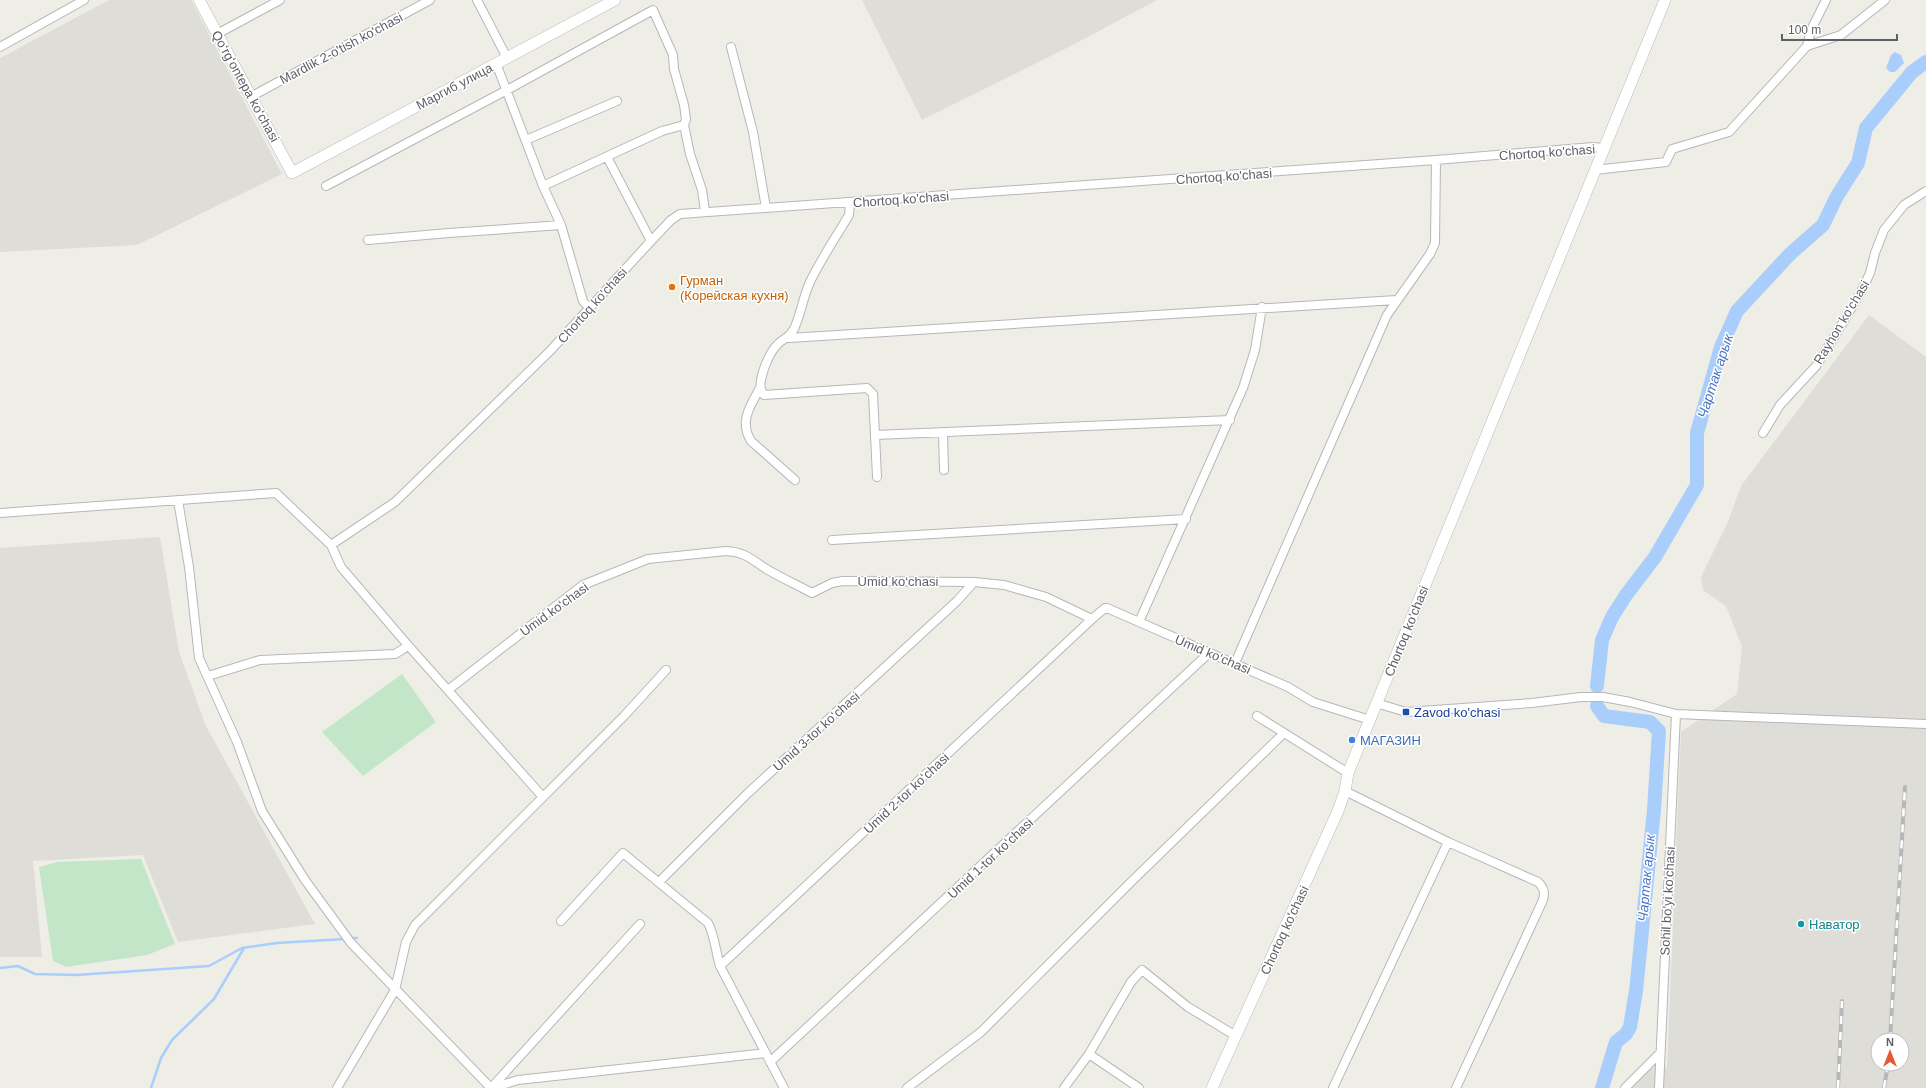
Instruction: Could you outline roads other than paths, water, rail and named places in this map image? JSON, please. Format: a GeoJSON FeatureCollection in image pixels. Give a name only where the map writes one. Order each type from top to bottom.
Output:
{"type":"FeatureCollection","features":[{"type":"Feature","properties":{"kind":"street"},"geometry":{"type":"LineString","coordinates":[[0,47],[84,0]]}},
{"type":"Feature","properties":{"kind":"street","name":"Qoʻrgʻontepa koʻchasi"},"geometry":{"type":"LineString","coordinates":[[199,0],[252,96],[292,173]]}},
{"type":"Feature","properties":{"kind":"street"},"geometry":{"type":"LineString","coordinates":[[217,34],[280,0]]}},
{"type":"Feature","properties":{"kind":"street","name":"Mardlik 2-o'tish ko'chasi"},"geometry":{"type":"LineString","coordinates":[[252,96],[430,0]]}},
{"type":"Feature","properties":{"kind":"street"},"geometry":{"type":"LineString","coordinates":[[477,0],[507,58]]}},
{"type":"Feature","properties":{"kind":"street","name":"Маргиб улица"},"geometry":{"type":"LineString","coordinates":[[292,173],[616,0]]}},
{"type":"Feature","properties":{"kind":"street","name":"Chortoq ko'chasi"},"geometry":{"type":"LineString","coordinates":[[1212,1088],[1311,871],[1345,791],[1348,773],[1376,703],[1665,0]]}},
{"type":"Feature","properties":{"kind":"street","name":"Chortoq ko'chasi"},"geometry":{"type":"LineString","coordinates":[[1595,170],[1666,162],[1672,149],[1729,132],[1807,46],[1811,30],[1826,0]]}},
{"type":"Feature","properties":{"kind":"street","name":"Chortoq ko'chasi"},"geometry":{"type":"LineString","coordinates":[[1807,46],[1841,35],[1885,0]]}},
{"type":"Feature","properties":{"kind":"street"},"geometry":{"type":"LineString","coordinates":[[326,186],[507,90],[653,10],[673,55],[674,68],[684,105],[686,119],[684,125],[690,154],[702,190],[705,211]]}},
{"type":"Feature","properties":{"kind":"street"},"geometry":{"type":"LineString","coordinates":[[731,47],[753,132],[766,208]]}},
{"type":"Feature","properties":{"kind":"street"},"geometry":{"type":"LineString","coordinates":[[496,63],[543,186],[561,225],[583,301],[589,308]]}},
{"type":"Feature","properties":{"kind":"street"},"geometry":{"type":"LineString","coordinates":[[526,140],[617,101]]}},
{"type":"Feature","properties":{"kind":"street"},"geometry":{"type":"LineString","coordinates":[[543,186],[662,131],[684,125]]}},
{"type":"Feature","properties":{"kind":"street","name":"Chortoq ko'chasi"},"geometry":{"type":"LineString","coordinates":[[331,545],[395,502],[550,351],[675,216],[688,212],[850,203],[1593,147],[1604,148]]}},
{"type":"Feature","properties":{"kind":"street"},"geometry":{"type":"LineString","coordinates":[[607,157],[651,241]]}},
{"type":"Feature","properties":{"kind":"street"},"geometry":{"type":"LineString","coordinates":[[1235,664],[1387,315],[1396,300],[1430,254],[1435,242],[1436,160]]}},
{"type":"Feature","properties":{"kind":"street","name":"Rayhon ko'chasi"},"geometry":{"type":"LineString","coordinates":[[1763,433],[1780,405],[1816,366],[1832,342],[1870,273],[1875,253],[1884,230],[1904,205],[1926,191]]}},
{"type":"Feature","properties":{"kind":"street"},"geometry":{"type":"LineString","coordinates":[[789,338],[795,327],[810,282],[849,215],[850,203]]}},
{"type":"Feature","properties":{"kind":"street"},"geometry":{"type":"LineString","coordinates":[[368,240],[449,232],[561,225]]}},
{"type":"Feature","properties":{"kind":"street"},"geometry":{"type":"LineString","coordinates":[[795,480],[751,441],[746,433],[746,416],[760,388],[760,380],[775,347],[780,342],[789,338],[1262,307],[1396,300]]}},
{"type":"Feature","properties":{"kind":"street"},"geometry":{"type":"LineString","coordinates":[[1139,622],[1243,388],[1255,350],[1262,307]]}},
{"type":"Feature","properties":{"kind":"street"},"geometry":{"type":"LineString","coordinates":[[760,388],[761,392],[767,396],[867,388],[873,394],[877,478]]}},
{"type":"Feature","properties":{"kind":"street"},"geometry":{"type":"LineString","coordinates":[[875,436],[1230,420]]}},
{"type":"Feature","properties":{"kind":"street"},"geometry":{"type":"LineString","coordinates":[[943,433],[944,470]]}},
{"type":"Feature","properties":{"kind":"street"},"geometry":{"type":"LineString","coordinates":[[0,513],[276,494],[331,545],[341,567],[408,646],[542,796]]}},
{"type":"Feature","properties":{"kind":"street"},"geometry":{"type":"LineString","coordinates":[[178,500],[189,567],[199,658],[237,742],[262,811],[305,880],[351,943],[491,1088]]}},
{"type":"Feature","properties":{"kind":"street"},"geometry":{"type":"LineString","coordinates":[[832,540],[1186,519]]}},
{"type":"Feature","properties":{"kind":"street","name":"Umid ko‘chasi"},"geometry":{"type":"LineString","coordinates":[[448,690],[583,585],[648,559],[726,551],[738,552],[749,556],[767,570],[812,593],[832,583],[843,581],[974,582],[1004,585],[1046,596],[1092,619],[1106,608],[1288,687],[1313,702],[1370,720]]}},
{"type":"Feature","properties":{"kind":"street","name":"Umid 3-tor koʻchasi"},"geometry":{"type":"LineString","coordinates":[[659,882],[748,793],[957,601],[974,582]]}},
{"type":"Feature","properties":{"kind":"street","name":"Umid 2-tor koʻchasi"},"geometry":{"type":"LineString","coordinates":[[720,966],[1092,619]]}},
{"type":"Feature","properties":{"kind":"street"},"geometry":{"type":"LineString","coordinates":[[208,676],[260,660],[395,654],[408,646]]}},
{"type":"Feature","properties":{"kind":"street","name":"Umid 1-tor koʻchasi"},"geometry":{"type":"LineString","coordinates":[[770,1062],[1209,653]]}},
{"type":"Feature","properties":{"kind":"street"},"geometry":{"type":"LineString","coordinates":[[337,1088],[395,990],[406,942],[416,925],[542,796],[624,716],[666,670]]}},
{"type":"Feature","properties":{"kind":"street"},"geometry":{"type":"LineString","coordinates":[[1376,703],[1406,712],[1532,703],[1581,697],[1603,697],[1630,702],[1676,714],[1926,724]]}},
{"type":"Feature","properties":{"kind":"street","name":"Sohil bo'yi ko'chasi"},"geometry":{"type":"LineString","coordinates":[[1659,1088],[1676,714]]}},
{"type":"Feature","properties":{"kind":"street"},"geometry":{"type":"LineString","coordinates":[[1257,716],[1348,773]]}},
{"type":"Feature","properties":{"kind":"street"},"geometry":{"type":"LineString","coordinates":[[907,1088],[981,1032],[1131,882],[1284,733]]}},
{"type":"Feature","properties":{"kind":"street"},"geometry":{"type":"LineString","coordinates":[[1345,791],[1448,842],[1538,882],[1543,887],[1544,893],[1456,1088]]}},
{"type":"Feature","properties":{"kind":"street"},"geometry":{"type":"LineString","coordinates":[[1333,1088],[1448,842]]}},
{"type":"Feature","properties":{"kind":"street"},"geometry":{"type":"LineString","coordinates":[[561,921],[623,853],[708,923],[711,928],[714,950],[720,966],[784,1088]]}},
{"type":"Feature","properties":{"kind":"street"},"geometry":{"type":"LineString","coordinates":[[491,1088],[640,924]]}},
{"type":"Feature","properties":{"kind":"street"},"geometry":{"type":"LineString","coordinates":[[1064,1088],[1089,1054],[1131,982],[1142,970],[1188,1007],[1236,1036]]}},
{"type":"Feature","properties":{"kind":"street"},"geometry":{"type":"LineString","coordinates":[[491,1088],[518,1080],[766,1053]]}},
{"type":"Feature","properties":{"kind":"street"},"geometry":{"type":"LineString","coordinates":[[1625,1088],[1660,1053]]}},
{"type":"Feature","properties":{"kind":"street"},"geometry":{"type":"LineString","coordinates":[[1089,1054],[1139,1088]]}},
{"type":"Feature","properties":{"kind":"water"},"geometry":{"type":"Polygon","coordinates":[[[1895,52],[1901,55],[1904,63],[1895,72],[1890,72],[1886,68],[1891,55],[1895,52]]]}},
{"type":"Feature","properties":{"kind":"waterway","name":"Чартак арык"},"geometry":{"type":"LineString","coordinates":[[1597,686],[1602,640],[1612,617],[1626,595],[1655,557],[1697,485],[1697,433],[1721,347],[1737,311],[1790,254],[1823,225],[1837,196],[1858,163],[1866,128],[1912,72],[1926,62]]}},
{"type":"Feature","properties":{"kind":"waterway","name":"Чартак арык"},"geometry":{"type":"LineString","coordinates":[[1597,706],[1604,716],[1650,722],[1659,731],[1654,810],[1636,991],[1630,1027],[1626,1034],[1616,1042],[1602,1088]]}},
{"type":"Feature","properties":{"kind":"waterway"},"geometry":{"type":"LineString","coordinates":[[350,938],[357,938]]}},
{"type":"Feature","properties":{"kind":"waterway"},"geometry":{"type":"LineString","coordinates":[[0,968],[18,966],[35,974],[76,975],[209,966],[242,948],[277,943],[345,939]]}},
{"type":"Feature","properties":{"kind":"waterway"},"geometry":{"type":"LineString","coordinates":[[151,1088],[161,1058],[172,1040],[214,999],[244,948]]}},
{"type":"Feature","properties":{"kind":"railway"},"geometry":{"type":"LineString","coordinates":[[1890,1032],[1905,787]]}},
{"type":"Feature","properties":{"kind":"railway"},"geometry":{"type":"LineString","coordinates":[[1838,1088],[1842,1001]]}},
{"type":"Feature","properties":{"kind":"railway"},"geometry":{"type":"LineString","coordinates":[[1884,1088],[1887,1072]]}},
{"type":"Feature","properties":{"kind":"place","name":"Гурман (Корейская кухня)"},"geometry":{"type":"Point","coordinates":[672,287]}},
{"type":"Feature","properties":{"kind":"place","name":"Zavod ko'chasi"},"geometry":{"type":"Point","coordinates":[1406,712]}},
{"type":"Feature","properties":{"kind":"place","name":"МАГАЗИН"},"geometry":{"type":"Point","coordinates":[1352,740]}},
{"type":"Feature","properties":{"kind":"place","name":"Наватор"},"geometry":{"type":"Point","coordinates":[1801,924]}}]}
